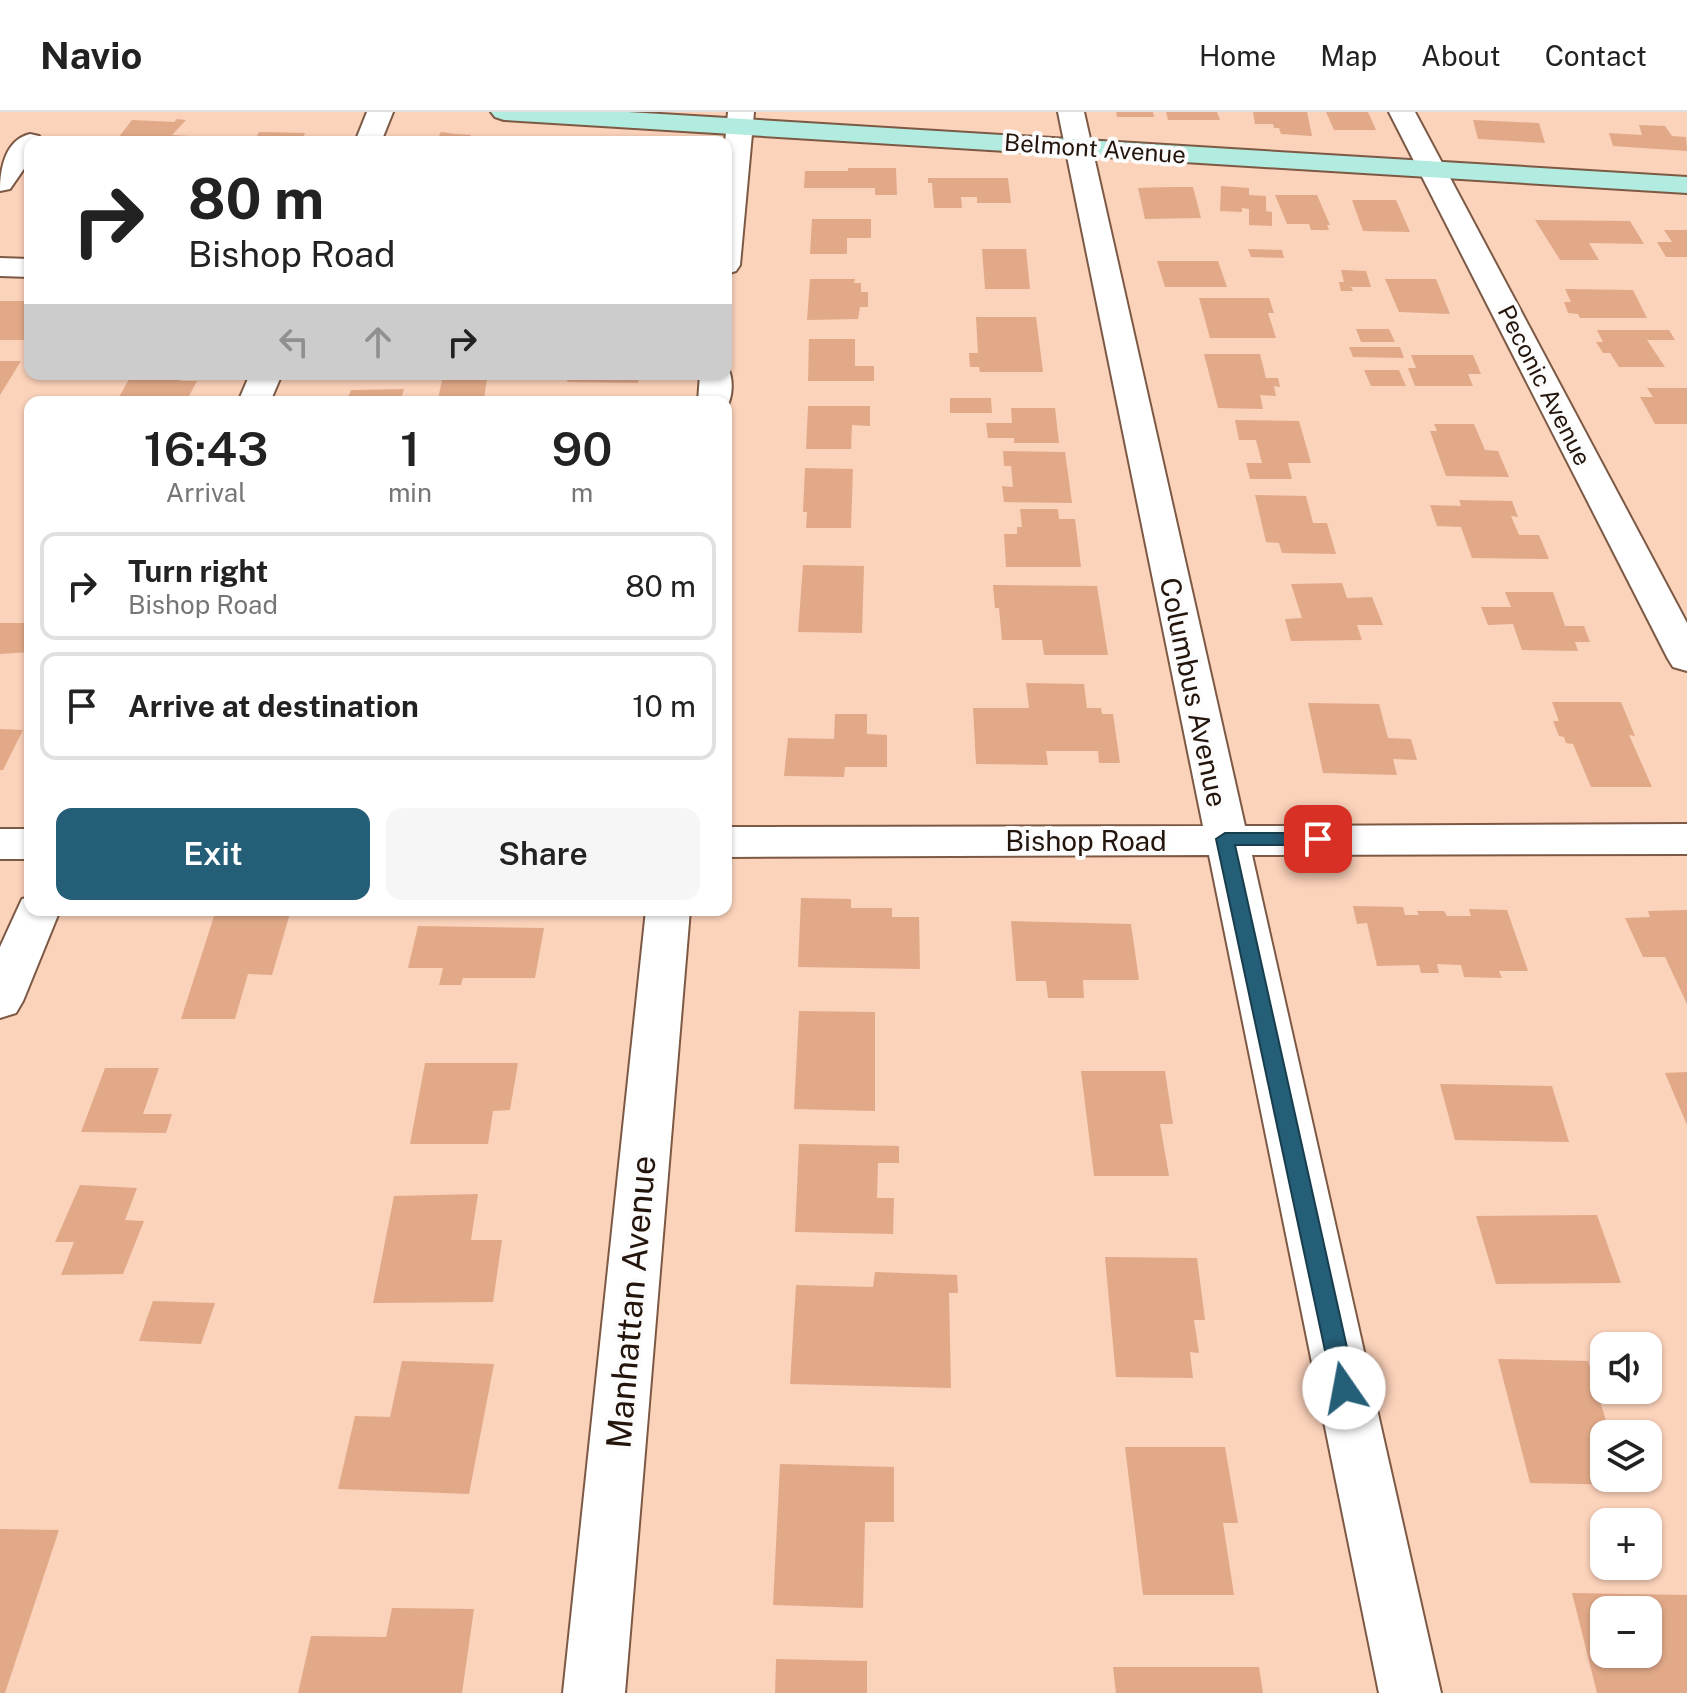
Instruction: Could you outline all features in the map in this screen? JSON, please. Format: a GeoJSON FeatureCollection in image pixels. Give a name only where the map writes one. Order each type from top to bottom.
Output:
{"type":"FeatureCollection","features":[{"type":"Feature","properties":{"kind":"main road","name":"Belmont Avenue"},"geometry":{"type":"LineString","coordinates":[[504,112],[1075,130],[1433,169],[1687,185]]}},
{"type":"Feature","properties":{"kind":"street"},"geometry":{"type":"LineString","coordinates":[[370,136],[380,112]]}},
{"type":"Feature","properties":{"kind":"street","name":"Peconic Avenue"},"geometry":{"type":"LineString","coordinates":[[1402,112],[1687,659]]}},
{"type":"Feature","properties":{"kind":"street"},"geometry":{"type":"LineString","coordinates":[[732,202],[740,119]]}},
{"type":"Feature","properties":{"kind":"street","name":"Columbus Avenue"},"geometry":{"type":"LineString","coordinates":[[1075,130],[1410,1693]]}},
{"type":"Feature","properties":{"kind":"street"},"geometry":{"type":"LineString","coordinates":[[0,183],[24,150]]}},
{"type":"Feature","properties":{"kind":"street"},"geometry":{"type":"LineString","coordinates":[[0,267],[24,268]]}},
{"type":"Feature","properties":{"kind":"street","name":"Bishop Road"},"geometry":{"type":"LineString","coordinates":[[732,842],[1687,839]]}},
{"type":"Feature","properties":{"kind":"street"},"geometry":{"type":"LineString","coordinates":[[0,844],[24,844]]}},
{"type":"Feature","properties":{"kind":"street"},"geometry":{"type":"LineString","coordinates":[[0,1001],[35,916]]}},
{"type":"Feature","properties":{"kind":"street","name":"Manhattan Avenue"},"geometry":{"type":"LineString","coordinates":[[594,1693],[667,916]]}},
{"type":"Feature","properties":{"kind":"building"},"geometry":{"type":"Polygon","coordinates":[[[1116,112],[1153,112],[1154,117],[1117,117],[1116,112]]]}},
{"type":"Feature","properties":{"kind":"building"},"geometry":{"type":"Polygon","coordinates":[[[1166,112],[1217,112],[1220,120],[1168,120],[1166,112]]]}},
{"type":"Feature","properties":{"kind":"building"},"geometry":{"type":"Polygon","coordinates":[[[1253,112],[1307,112],[1312,136],[1281,134],[1273,124],[1255,124],[1253,112]]]}},
{"type":"Feature","properties":{"kind":"building"},"geometry":{"type":"Polygon","coordinates":[[[1326,112],[1368,112],[1376,130],[1334,130],[1326,112]]]}},
{"type":"Feature","properties":{"kind":"building"},"geometry":{"type":"Polygon","coordinates":[[[177,119],[186,120],[172,135],[189,136],[120,136],[132,120],[174,122],[177,119]]]}},
{"type":"Feature","properties":{"kind":"building"},"geometry":{"type":"Polygon","coordinates":[[[1473,120],[1539,123],[1545,143],[1478,139],[1473,120]]]}},
{"type":"Feature","properties":{"kind":"building"},"geometry":{"type":"Polygon","coordinates":[[[1639,125],[1665,126],[1672,136],[1686,137],[1687,151],[1613,146],[1609,133],[1642,135],[1639,125]]]}},
{"type":"Feature","properties":{"kind":"building"},"geometry":{"type":"Polygon","coordinates":[[[259,132],[305,133],[304,136],[257,136],[259,132]]]}},
{"type":"Feature","properties":{"kind":"building"},"geometry":{"type":"Polygon","coordinates":[[[441,132],[471,135],[471,136],[439,136],[441,132]]]}},
{"type":"Feature","properties":{"kind":"building"},"geometry":{"type":"Polygon","coordinates":[[[848,168],[896,168],[897,195],[875,195],[875,188],[804,188],[805,171],[848,171],[848,168]]]}},
{"type":"Feature","properties":{"kind":"building"},"geometry":{"type":"Polygon","coordinates":[[[928,178],[1008,178],[1011,203],[977,203],[977,197],[961,197],[962,208],[934,208],[932,183],[928,183],[928,178]]]}},
{"type":"Feature","properties":{"kind":"building"},"geometry":{"type":"Polygon","coordinates":[[[1221,186],[1249,188],[1249,195],[1266,196],[1266,211],[1272,212],[1272,226],[1249,225],[1249,209],[1242,208],[1242,212],[1220,211],[1221,186]]]}},
{"type":"Feature","properties":{"kind":"building"},"geometry":{"type":"Polygon","coordinates":[[[1193,187],[1201,218],[1145,219],[1138,188],[1193,187]]]}},
{"type":"Feature","properties":{"kind":"building"},"geometry":{"type":"Polygon","coordinates":[[[1275,195],[1317,195],[1330,225],[1327,225],[1329,230],[1311,230],[1309,224],[1287,224],[1275,195]]]}},
{"type":"Feature","properties":{"kind":"building"},"geometry":{"type":"Polygon","coordinates":[[[1352,200],[1396,200],[1410,232],[1363,231],[1352,200]]]}},
{"type":"Feature","properties":{"kind":"building"},"geometry":{"type":"Polygon","coordinates":[[[812,219],[871,219],[871,238],[847,238],[847,254],[810,254],[812,219]]]}},
{"type":"Feature","properties":{"kind":"building"},"geometry":{"type":"Polygon","coordinates":[[[1535,220],[1630,221],[1644,244],[1589,243],[1599,260],[1560,260],[1535,220]]]}},
{"type":"Feature","properties":{"kind":"building"},"geometry":{"type":"Polygon","coordinates":[[[1664,230],[1687,230],[1687,257],[1666,257],[1657,242],[1672,242],[1664,230]]]}},
{"type":"Feature","properties":{"kind":"building"},"geometry":{"type":"Polygon","coordinates":[[[982,249],[1026,249],[1030,289],[985,289],[982,249]]]}},
{"type":"Feature","properties":{"kind":"building"},"geometry":{"type":"Polygon","coordinates":[[[1248,249],[1282,250],[1284,258],[1251,257],[1248,249]]]}},
{"type":"Feature","properties":{"kind":"building"},"geometry":{"type":"Polygon","coordinates":[[[1157,261],[1218,261],[1227,287],[1165,287],[1157,261]]]}},
{"type":"Feature","properties":{"kind":"building"},"geometry":{"type":"Polygon","coordinates":[[[1341,270],[1366,271],[1371,287],[1351,287],[1353,291],[1341,291],[1339,282],[1344,282],[1341,270]]]}},
{"type":"Feature","properties":{"kind":"building"},"geometry":{"type":"Polygon","coordinates":[[[810,279],[855,279],[854,283],[861,283],[861,292],[868,292],[868,307],[860,307],[858,319],[807,320],[810,279]]]}},
{"type":"Feature","properties":{"kind":"building"},"geometry":{"type":"Polygon","coordinates":[[[1385,279],[1436,279],[1450,314],[1399,312],[1385,279]]]}},
{"type":"Feature","properties":{"kind":"building"},"geometry":{"type":"Polygon","coordinates":[[[1565,289],[1633,290],[1647,318],[1580,318],[1578,314],[1568,313],[1564,302],[1571,302],[1565,289]]]}},
{"type":"Feature","properties":{"kind":"building"},"geometry":{"type":"Polygon","coordinates":[[[1199,298],[1269,298],[1274,313],[1268,313],[1276,338],[1210,338],[1199,298]]]}},
{"type":"Feature","properties":{"kind":"building"},"geometry":{"type":"Polygon","coordinates":[[[0,301],[24,301],[24,340],[0,340],[0,301]]]}},
{"type":"Feature","properties":{"kind":"building"},"geometry":{"type":"Polygon","coordinates":[[[976,317],[1036,317],[1043,372],[980,372],[979,367],[970,367],[969,353],[978,353],[976,317]]]}},
{"type":"Feature","properties":{"kind":"building"},"geometry":{"type":"Polygon","coordinates":[[[1356,329],[1389,329],[1395,342],[1361,342],[1356,329]]]}},
{"type":"Feature","properties":{"kind":"building"},"geometry":{"type":"Polygon","coordinates":[[[1597,330],[1669,330],[1675,340],[1647,340],[1665,367],[1619,367],[1610,353],[1603,353],[1596,342],[1603,342],[1597,330]]]}},
{"type":"Feature","properties":{"kind":"building"},"geometry":{"type":"Polygon","coordinates":[[[809,339],[855,339],[855,366],[874,366],[874,381],[808,381],[809,339]]]}},
{"type":"Feature","properties":{"kind":"building"},"geometry":{"type":"Polygon","coordinates":[[[1349,347],[1400,347],[1404,358],[1353,357],[1349,347]]]}},
{"type":"Feature","properties":{"kind":"building"},"geometry":{"type":"Polygon","coordinates":[[[1204,354],[1260,354],[1266,378],[1278,378],[1280,387],[1274,386],[1276,396],[1260,395],[1263,409],[1218,408],[1204,354]]]}},
{"type":"Feature","properties":{"kind":"building"},"geometry":{"type":"Polygon","coordinates":[[[1411,355],[1473,355],[1481,374],[1468,374],[1473,386],[1415,386],[1408,368],[1416,368],[1411,355]]]}},
{"type":"Feature","properties":{"kind":"building"},"geometry":{"type":"Polygon","coordinates":[[[0,361],[21,361],[0,395],[0,361]]]}},
{"type":"Feature","properties":{"kind":"building"},"geometry":{"type":"Polygon","coordinates":[[[1364,370],[1399,370],[1406,386],[1371,386],[1364,370]]]}},
{"type":"Feature","properties":{"kind":"building"},"geometry":{"type":"Polygon","coordinates":[[[129,380],[197,381],[189,396],[120,396],[129,380]]]}},
{"type":"Feature","properties":{"kind":"building"},"geometry":{"type":"Polygon","coordinates":[[[442,380],[487,380],[484,396],[439,396],[442,380]]]}},
{"type":"Feature","properties":{"kind":"building"},"geometry":{"type":"Polygon","coordinates":[[[568,380],[639,380],[638,383],[568,380]]]}},
{"type":"Feature","properties":{"kind":"building"},"geometry":{"type":"Polygon","coordinates":[[[1647,388],[1687,388],[1687,424],[1655,424],[1640,397],[1653,397],[1647,388]]]}},
{"type":"Feature","properties":{"kind":"building"},"geometry":{"type":"Polygon","coordinates":[[[404,389],[402,396],[349,396],[351,390],[404,389]]]}},
{"type":"Feature","properties":{"kind":"building"},"geometry":{"type":"Polygon","coordinates":[[[950,398],[991,398],[992,413],[950,413],[950,398]]]}},
{"type":"Feature","properties":{"kind":"building"},"geometry":{"type":"Polygon","coordinates":[[[808,406],[870,406],[870,426],[852,425],[851,449],[806,449],[808,406]]]}},
{"type":"Feature","properties":{"kind":"building"},"geometry":{"type":"Polygon","coordinates":[[[1011,408],[1055,408],[1059,443],[1014,443],[1014,438],[988,438],[986,423],[1012,423],[1011,408]]]}},
{"type":"Feature","properties":{"kind":"building"},"geometry":{"type":"Polygon","coordinates":[[[1235,420],[1299,421],[1311,463],[1288,463],[1292,479],[1250,479],[1246,463],[1262,463],[1256,440],[1239,440],[1235,420]]]}},
{"type":"Feature","properties":{"kind":"building"},"geometry":{"type":"Polygon","coordinates":[[[1434,424],[1474,424],[1485,450],[1498,451],[1509,477],[1446,476],[1430,431],[1437,431],[1434,424]]]}},
{"type":"Feature","properties":{"kind":"building"},"geometry":{"type":"Polygon","coordinates":[[[1003,451],[1065,452],[1072,503],[1004,502],[1002,486],[1013,487],[1011,466],[1004,466],[1003,451]]]}},
{"type":"Feature","properties":{"kind":"building"},"geometry":{"type":"Polygon","coordinates":[[[805,468],[853,469],[851,528],[806,528],[807,512],[803,512],[805,468]]]}},
{"type":"Feature","properties":{"kind":"building"},"geometry":{"type":"Polygon","coordinates":[[[1255,495],[1306,496],[1313,523],[1327,523],[1336,554],[1282,553],[1279,543],[1266,542],[1255,495]]]}},
{"type":"Feature","properties":{"kind":"building"},"geometry":{"type":"Polygon","coordinates":[[[1459,500],[1512,501],[1518,517],[1511,516],[1519,535],[1539,535],[1549,559],[1472,558],[1461,527],[1437,526],[1430,505],[1461,506],[1459,500]]]}},
{"type":"Feature","properties":{"kind":"building"},"geometry":{"type":"Polygon","coordinates":[[[1020,509],[1058,509],[1059,519],[1075,519],[1081,567],[1006,567],[1004,534],[1017,534],[1017,527],[1022,527],[1020,509]]]}},
{"type":"Feature","properties":{"kind":"building"},"geometry":{"type":"Polygon","coordinates":[[[803,565],[864,566],[862,633],[798,632],[803,565]]]}},
{"type":"Feature","properties":{"kind":"building"},"geometry":{"type":"Polygon","coordinates":[[[1342,583],[1347,598],[1372,597],[1383,625],[1357,625],[1362,640],[1291,641],[1285,619],[1302,618],[1291,584],[1342,583]]]}},
{"type":"Feature","properties":{"kind":"building"},"geometry":{"type":"Polygon","coordinates":[[[993,585],[1097,586],[1108,655],[1044,655],[1042,640],[1002,640],[993,585]]]}},
{"type":"Feature","properties":{"kind":"building"},"geometry":{"type":"Polygon","coordinates":[[[1505,592],[1553,592],[1565,626],[1584,626],[1590,642],[1575,642],[1578,651],[1522,650],[1513,624],[1488,625],[1481,607],[1511,607],[1505,592]]]}},
{"type":"Feature","properties":{"kind":"building"},"geometry":{"type":"Polygon","coordinates":[[[0,623],[24,623],[24,652],[0,654],[0,623]]]}},
{"type":"Feature","properties":{"kind":"building"},"geometry":{"type":"Polygon","coordinates":[[[1026,683],[1084,684],[1087,708],[1101,708],[1102,714],[1113,714],[1120,763],[1099,763],[1098,751],[1046,751],[1048,765],[976,764],[973,708],[1029,708],[1026,683]]]}},
{"type":"Feature","properties":{"kind":"building"},"geometry":{"type":"Polygon","coordinates":[[[1552,702],[1621,702],[1635,736],[1629,735],[1652,787],[1591,787],[1573,744],[1566,743],[1564,737],[1559,736],[1553,721],[1559,721],[1552,702]]]}},
{"type":"Feature","properties":{"kind":"building"},"geometry":{"type":"Polygon","coordinates":[[[1308,703],[1379,704],[1388,738],[1411,739],[1417,760],[1393,759],[1397,775],[1323,773],[1308,703]]]}},
{"type":"Feature","properties":{"kind":"building"},"geometry":{"type":"Polygon","coordinates":[[[835,714],[867,714],[867,734],[887,735],[887,767],[845,767],[844,777],[784,776],[788,738],[834,739],[835,714]]]}},
{"type":"Feature","properties":{"kind":"building"},"geometry":{"type":"Polygon","coordinates":[[[0,729],[23,730],[3,770],[0,770],[0,729]]]}},
{"type":"Feature","properties":{"kind":"building"},"geometry":{"type":"Polygon","coordinates":[[[801,898],[851,899],[851,908],[892,908],[892,917],[919,917],[920,969],[798,967],[801,898]]]}},
{"type":"Feature","properties":{"kind":"building"},"geometry":{"type":"Polygon","coordinates":[[[1353,906],[1403,907],[1405,915],[1419,915],[1417,911],[1444,911],[1447,916],[1471,916],[1469,909],[1507,910],[1528,971],[1499,971],[1502,978],[1464,977],[1461,965],[1437,964],[1439,973],[1421,973],[1419,965],[1377,966],[1367,923],[1357,924],[1353,906]]]}},
{"type":"Feature","properties":{"kind":"building"},"geometry":{"type":"Polygon","coordinates":[[[1687,910],[1687,1004],[1665,957],[1643,957],[1625,918],[1650,917],[1648,911],[1687,910]]]}},
{"type":"Feature","properties":{"kind":"building"},"geometry":{"type":"Polygon","coordinates":[[[214,916],[289,916],[272,975],[248,974],[235,1019],[181,1019],[214,916]]]}},
{"type":"Feature","properties":{"kind":"building"},"geometry":{"type":"Polygon","coordinates":[[[1011,921],[1131,924],[1139,980],[1083,980],[1084,998],[1048,998],[1046,981],[1016,981],[1011,921]]]}},
{"type":"Feature","properties":{"kind":"building"},"geometry":{"type":"Polygon","coordinates":[[[418,926],[544,928],[535,978],[463,978],[461,985],[439,985],[443,968],[408,968],[418,926]]]}},
{"type":"Feature","properties":{"kind":"building"},"geometry":{"type":"Polygon","coordinates":[[[799,1011],[875,1012],[875,1111],[794,1109],[799,1011]]]}},
{"type":"Feature","properties":{"kind":"building"},"geometry":{"type":"Polygon","coordinates":[[[425,1063],[518,1063],[510,1110],[493,1111],[488,1144],[410,1144],[425,1063]]]}},
{"type":"Feature","properties":{"kind":"building"},"geometry":{"type":"Polygon","coordinates":[[[105,1068],[159,1068],[143,1114],[172,1114],[166,1133],[81,1132],[105,1068]]]}},
{"type":"Feature","properties":{"kind":"building"},"geometry":{"type":"Polygon","coordinates":[[[1081,1071],[1165,1071],[1173,1124],[1160,1124],[1169,1176],[1094,1176],[1081,1071]]]}},
{"type":"Feature","properties":{"kind":"building"},"geometry":{"type":"Polygon","coordinates":[[[1687,1072],[1687,1125],[1665,1073],[1687,1072]]]}},
{"type":"Feature","properties":{"kind":"building"},"geometry":{"type":"Polygon","coordinates":[[[1440,1084],[1552,1086],[1569,1142],[1455,1140],[1440,1084]]]}},
{"type":"Feature","properties":{"kind":"building"},"geometry":{"type":"Polygon","coordinates":[[[799,1144],[899,1146],[899,1163],[878,1163],[877,1198],[894,1198],[893,1234],[795,1232],[799,1144]]]}},
{"type":"Feature","properties":{"kind":"building"},"geometry":{"type":"Polygon","coordinates":[[[80,1185],[137,1188],[125,1220],[144,1221],[123,1274],[61,1275],[74,1242],[55,1242],[80,1185]]]}},
{"type":"Feature","properties":{"kind":"building"},"geometry":{"type":"Polygon","coordinates":[[[478,1194],[471,1240],[502,1240],[493,1302],[373,1303],[394,1196],[478,1194]]]}},
{"type":"Feature","properties":{"kind":"building"},"geometry":{"type":"Polygon","coordinates":[[[1597,1215],[1621,1283],[1496,1284],[1476,1216],[1597,1215]]]}},
{"type":"Feature","properties":{"kind":"building"},"geometry":{"type":"Polygon","coordinates":[[[1105,1257],[1197,1258],[1205,1320],[1194,1320],[1199,1353],[1190,1352],[1193,1378],[1116,1377],[1105,1257]]]}},
{"type":"Feature","properties":{"kind":"building"},"geometry":{"type":"Polygon","coordinates":[[[875,1272],[957,1275],[958,1293],[949,1293],[951,1388],[790,1384],[796,1285],[873,1287],[875,1272]]]}},
{"type":"Feature","properties":{"kind":"building"},"geometry":{"type":"Polygon","coordinates":[[[153,1301],[215,1303],[201,1344],[139,1341],[153,1301]]]}},
{"type":"Feature","properties":{"kind":"building"},"geometry":{"type":"Polygon","coordinates":[[[1498,1359],[1588,1361],[1590,1404],[1601,1404],[1606,1420],[1590,1420],[1590,1484],[1530,1483],[1498,1359]]]}},
{"type":"Feature","properties":{"kind":"building"},"geometry":{"type":"Polygon","coordinates":[[[402,1361],[494,1364],[469,1494],[338,1489],[355,1416],[390,1417],[402,1361]]]}},
{"type":"Feature","properties":{"kind":"building"},"geometry":{"type":"Polygon","coordinates":[[[1125,1447],[1225,1447],[1238,1523],[1223,1523],[1234,1595],[1143,1595],[1125,1447]]]}},
{"type":"Feature","properties":{"kind":"building"},"geometry":{"type":"Polygon","coordinates":[[[780,1464],[894,1467],[894,1522],[865,1522],[863,1608],[773,1605],[780,1464]]]}},
{"type":"Feature","properties":{"kind":"building"},"geometry":{"type":"Polygon","coordinates":[[[0,1529],[59,1530],[5,1693],[0,1693],[0,1529]]]}},
{"type":"Feature","properties":{"kind":"building"},"geometry":{"type":"Polygon","coordinates":[[[1572,1593],[1687,1595],[1687,1693],[1597,1693],[1591,1668],[1662,1668],[1662,1596],[1590,1596],[1590,1665],[1572,1593]]]}},
{"type":"Feature","properties":{"kind":"building"},"geometry":{"type":"Polygon","coordinates":[[[392,1608],[474,1609],[462,1693],[298,1693],[311,1636],[386,1637],[392,1608]]]}},
{"type":"Feature","properties":{"kind":"building"},"geometry":{"type":"Polygon","coordinates":[[[776,1659],[867,1661],[867,1693],[775,1693],[776,1659]]]}},
{"type":"Feature","properties":{"kind":"building"},"geometry":{"type":"Polygon","coordinates":[[[1113,1667],[1259,1667],[1263,1693],[1116,1693],[1113,1667]]]}},
{"type":"Feature","properties":{"kind":"route"},"geometry":{"type":"LineString","coordinates":[[1318,839],[1225,839],[1344,1388]]}}]}
